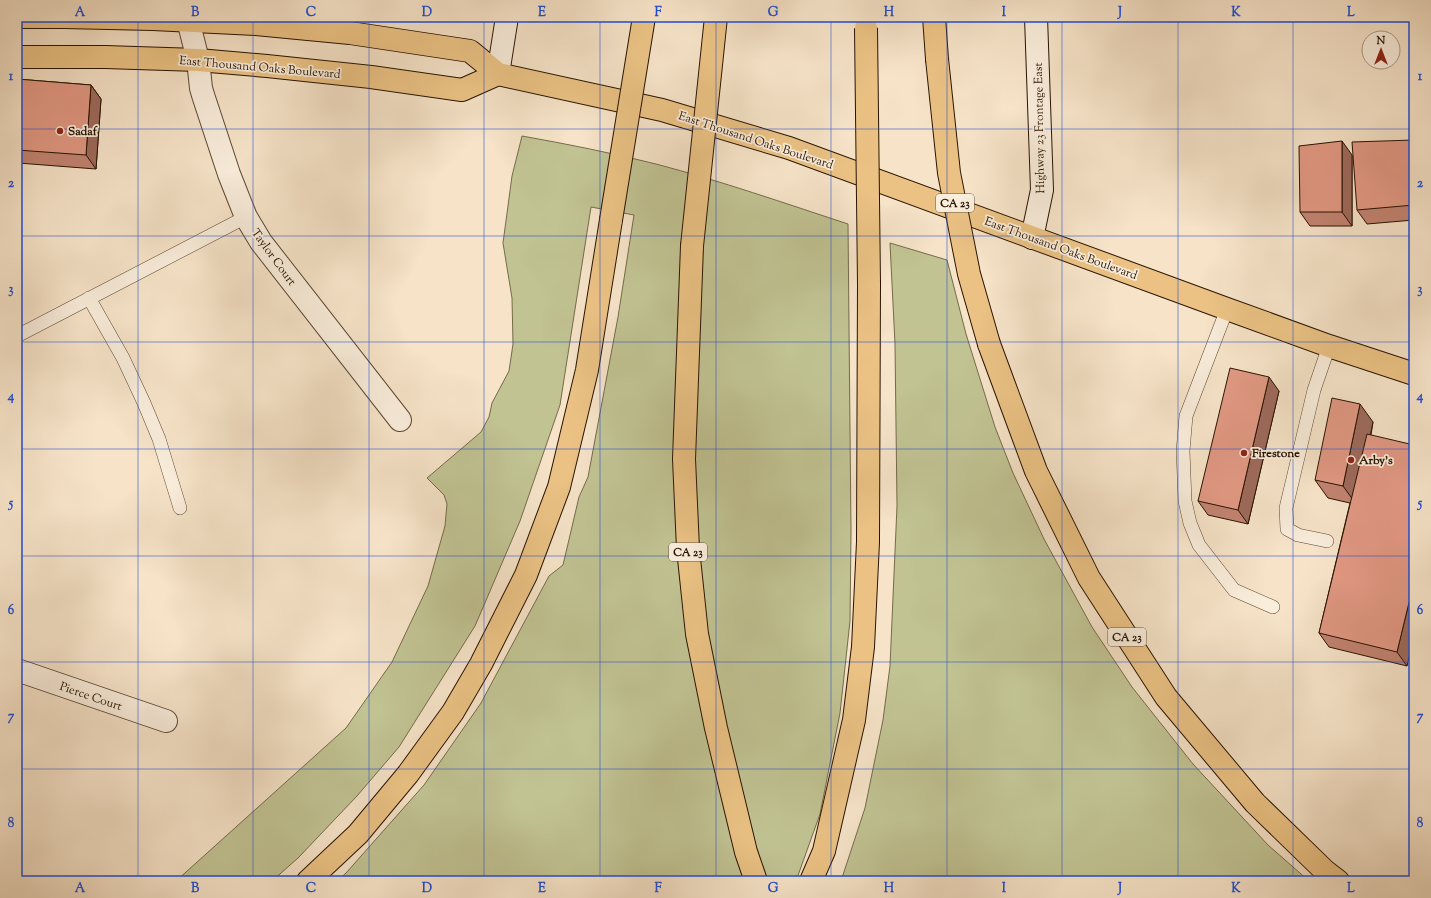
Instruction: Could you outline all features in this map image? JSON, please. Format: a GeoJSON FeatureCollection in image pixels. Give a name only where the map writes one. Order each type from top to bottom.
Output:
{"type":"FeatureCollection","features":[{"type":"Feature","properties":{"kind":"main road","name":"East Thousand Oaks Boulevard"},"geometry":{"type":"LineString","coordinates":[[17,17],[188,20],[256,24],[350,33],[470,51],[498,74],[662,110],[782,146],[1226,309],[1329,346],[1414,374]]}},
{"type":"Feature","properties":{"kind":"main road"},"geometry":{"type":"LineString","coordinates":[[308,881],[358,834],[408,774],[453,712],[482,664],[526,575],[559,487],[587,370],[610,220],[644,17]]}},
{"type":"Feature","properties":{"kind":"main road","name":"CA 23"},"geometry":{"type":"LineString","coordinates":[[716,17],[692,246],[684,459],[688,549],[698,641],[716,728],[746,852],[756,881]]}},
{"type":"Feature","properties":{"kind":"main road","name":"CA 23"},"geometry":{"type":"LineString","coordinates":[[934,17],[949,173],[969,274],[989,344],[1036,471],[1089,578],[1166,697],[1256,803],[1325,871],[1338,881]]}},
{"type":"Feature","properties":{"kind":"main road"},"geometry":{"type":"LineString","coordinates":[[811,881],[824,851],[854,720],[863,646],[868,542],[869,284],[866,22]]}},
{"type":"Feature","properties":{"kind":"main road","name":"East Thousand Oaks Boulevard"},"geometry":{"type":"LineString","coordinates":[[17,58],[106,57],[198,60],[315,71],[462,90],[498,74]]}},
{"type":"Feature","properties":{"kind":"street"},"geometry":{"type":"LineString","coordinates":[[498,74],[507,17]]}},
{"type":"Feature","properties":{"kind":"street","name":"Highway 23 Frontage East"},"geometry":{"type":"LineString","coordinates":[[1032,238],[1042,190],[1036,17]]}},
{"type":"Feature","properties":{"kind":"street","name":"Taylor Court"},"geometry":{"type":"LineString","coordinates":[[188,20],[198,60],[201,88],[229,174],[246,217],[261,242],[400,420]]}},
{"type":"Feature","properties":{"kind":"street","name":"Pierce Court"},"geometry":{"type":"LineString","coordinates":[[17,670],[166,722]]}},
{"type":"Feature","properties":{"kind":"lane"},"geometry":{"type":"LineString","coordinates":[[17,336],[246,217]]}},
{"type":"Feature","properties":{"kind":"lane"},"geometry":{"type":"LineString","coordinates":[[89,298],[123,358],[160,439],[180,508]]}},
{"type":"Feature","properties":{"kind":"lane"},"geometry":{"type":"LineString","coordinates":[[1226,309],[1186,416],[1183,452],[1185,501],[1190,523],[1199,545],[1234,590],[1273,607]]}},
{"type":"Feature","properties":{"kind":"lane"},"geometry":{"type":"LineString","coordinates":[[1327,541],[1298,535],[1287,529],[1286,508],[1314,390],[1329,346]]}},
{"type":"Feature","properties":{"kind":"green space"},"geometry":{"type":"Polygon","coordinates":[[[522,136],[656,164],[728,185],[848,224],[851,532],[850,621],[840,713],[820,814],[796,881],[337,881],[346,873],[424,785],[481,703],[549,576],[563,565],[579,497],[588,477],[618,317],[634,215],[591,207],[560,405],[520,521],[475,626],[399,747],[357,796],[298,858],[272,881],[176,881],[346,728],[392,662],[428,586],[445,526],[447,504],[444,495],[427,478],[481,432],[489,417],[492,403],[509,371],[513,344],[512,298],[503,243],[512,176],[522,136]]]}},
{"type":"Feature","properties":{"kind":"green space"},"geometry":{"type":"Polygon","coordinates":[[[890,243],[947,260],[966,334],[995,427],[1013,473],[1044,539],[1092,627],[1132,687],[1193,764],[1268,845],[1309,881],[841,881],[865,808],[883,720],[890,666],[897,506],[895,344],[890,243]]]}},
{"type":"Feature","properties":{"kind":"building","name":"Sadaf"},"geometry":{"type":"Polygon","coordinates":[[[17,79],[91,85],[86,155],[17,150],[17,79]]]}},
{"type":"Feature","properties":{"kind":"building"},"geometry":{"type":"Polygon","coordinates":[[[1414,140],[1414,205],[1357,210],[1352,142],[1414,140]]]}},
{"type":"Feature","properties":{"kind":"building"},"geometry":{"type":"Polygon","coordinates":[[[1342,141],[1342,212],[1300,212],[1299,146],[1342,141]]]}},
{"type":"Feature","properties":{"kind":"building","name":"Firestone"},"geometry":{"type":"Polygon","coordinates":[[[1230,368],[1269,377],[1238,510],[1198,501],[1230,368]]]}},
{"type":"Feature","properties":{"kind":"building"},"geometry":{"type":"Polygon","coordinates":[[[1332,398],[1360,404],[1343,486],[1315,480],[1332,398]]]}},
{"type":"Feature","properties":{"kind":"building"},"geometry":{"type":"Polygon","coordinates":[[[1367,434],[1414,445],[1414,582],[1397,652],[1319,633],[1367,434]]]}},
{"type":"Feature","properties":{"kind":"place","name":"Sadaf"},"geometry":{"type":"Point","coordinates":[60,131]}},
{"type":"Feature","properties":{"kind":"place","name":"Firestone"},"geometry":{"type":"Point","coordinates":[1244,453]}},
{"type":"Feature","properties":{"kind":"place","name":"Arby's"},"geometry":{"type":"Point","coordinates":[1351,460]}}]}
